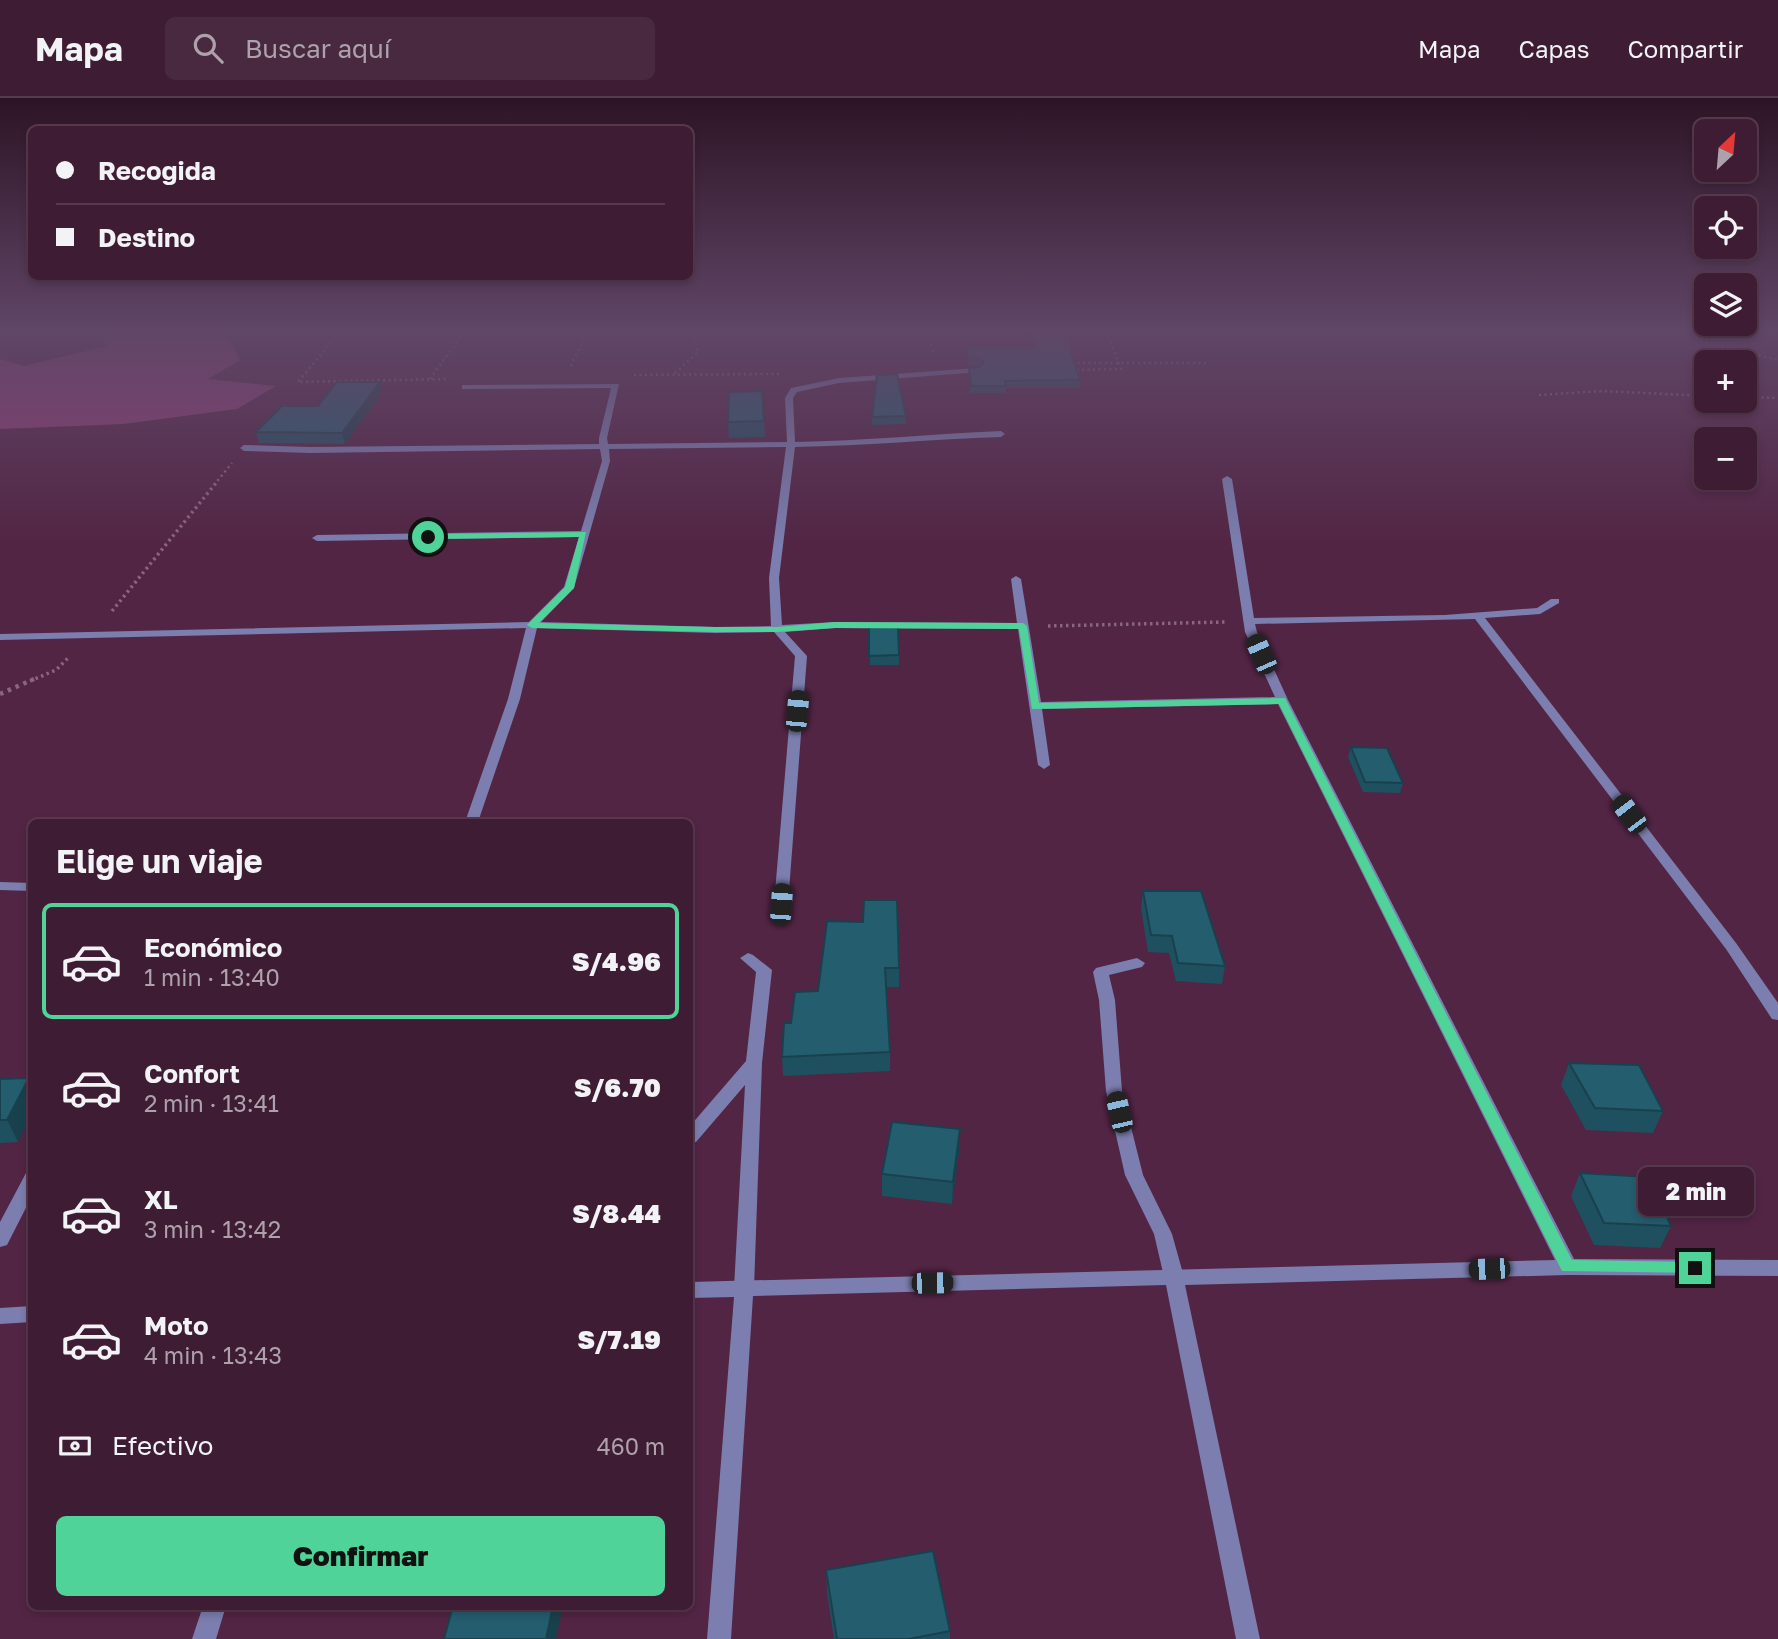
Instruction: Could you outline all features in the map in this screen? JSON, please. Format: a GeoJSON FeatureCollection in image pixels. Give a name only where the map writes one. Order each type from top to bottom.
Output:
{"type":"FeatureCollection","features":[{"type":"Feature","properties":{"kind":"street"},"geometry":{"type":"LineString","coordinates":[[473,819],[514,699],[532,625],[569,588],[606,461],[603,438],[612,401]]}},
{"type":"Feature","properties":{"kind":"street"},"geometry":{"type":"LineString","coordinates":[[781,904],[801,656],[777,629],[774,578],[791,444],[789,401]]}},
{"type":"Feature","properties":{"kind":"street"},"geometry":{"type":"LineString","coordinates":[[244,448],[310,450],[848,444],[916,437],[1001,434]]}},
{"type":"Feature","properties":{"kind":"street"},"geometry":{"type":"LineString","coordinates":[[1227,478],[1251,632],[1282,701],[1568,1266]]}},
{"type":"Feature","properties":{"kind":"street"},"geometry":{"type":"LineString","coordinates":[[317,538],[584,534]]}},
{"type":"Feature","properties":{"kind":"street"},"geometry":{"type":"LineString","coordinates":[[1016,579],[1044,765]]}},
{"type":"Feature","properties":{"kind":"street"},"geometry":{"type":"LineString","coordinates":[[1249,621],[1540,611],[1555,601]]}},
{"type":"Feature","properties":{"kind":"street"},"geometry":{"type":"LineString","coordinates":[[1476,615],[1731,946],[1778,1015]]}},
{"type":"Feature","properties":{"kind":"street"},"geometry":{"type":"LineString","coordinates":[[0,637],[532,625],[777,629],[835,625],[1023,626]]}},
{"type":"Feature","properties":{"kind":"street"},"geometry":{"type":"LineString","coordinates":[[1035,706],[1282,701]]}},
{"type":"Feature","properties":{"kind":"street"},"geometry":{"type":"LineString","coordinates":[[0,886],[28,887]]}},
{"type":"Feature","properties":{"kind":"street"},"geometry":{"type":"LineString","coordinates":[[719,1639],[744,1288],[754,1063],[764,971],[748,958]]}},
{"type":"Feature","properties":{"kind":"street"},"geometry":{"type":"LineString","coordinates":[[1136,963],[1101,972],[1107,1000],[1114,1091],[1134,1175],[1163,1234],[1174,1277],[1248,1639]]}},
{"type":"Feature","properties":{"kind":"street"},"geometry":{"type":"LineString","coordinates":[[693,1134],[754,1063]]}},
{"type":"Feature","properties":{"kind":"street"},"geometry":{"type":"LineString","coordinates":[[0,1240],[28,1186]]}},
{"type":"Feature","properties":{"kind":"street"},"geometry":{"type":"LineString","coordinates":[[693,1290],[1568,1266],[1778,1268]]}},
{"type":"Feature","properties":{"kind":"street"},"geometry":{"type":"LineString","coordinates":[[0,1316],[28,1314]]}},
{"type":"Feature","properties":{"kind":"street"},"geometry":{"type":"LineString","coordinates":[[204,1639],[214,1610]]}},
{"type":"Feature","properties":{"kind":"path"},"geometry":{"type":"LineString","coordinates":[[0,694],[56,670],[93,635],[244,448]]}},
{"type":"Feature","properties":{"kind":"path"},"geometry":{"type":"LineString","coordinates":[[1023,626],[1249,621]]}},
{"type":"Feature","properties":{"kind":"shaded area"},"geometry":{"type":"Polygon","coordinates":[[[0,401],[251,401],[237,409],[123,424],[0,429],[0,401]]]}},
{"type":"Feature","properties":{"kind":"building"},"geometry":{"type":"Polygon","coordinates":[[[322,401],[366,401],[342,433],[256,432],[282,406],[318,406],[322,401]]]}},
{"type":"Feature","properties":{"kind":"building"},"geometry":{"type":"Polygon","coordinates":[[[729,401],[763,401],[764,421],[728,422],[729,401]]]}},
{"type":"Feature","properties":{"kind":"building"},"geometry":{"type":"Polygon","coordinates":[[[874,401],[903,401],[906,416],[872,417],[874,401]]]}},
{"type":"Feature","properties":{"kind":"building"},"geometry":{"type":"Polygon","coordinates":[[[869,627],[898,627],[899,655],[869,656],[869,627]]]}},
{"type":"Feature","properties":{"kind":"building"},"geometry":{"type":"Polygon","coordinates":[[[1351,747],[1387,748],[1403,783],[1365,782],[1351,747]]]}},
{"type":"Feature","properties":{"kind":"building"},"geometry":{"type":"Polygon","coordinates":[[[1143,891],[1201,891],[1225,966],[1178,963],[1172,936],[1151,935],[1143,891]]]}},
{"type":"Feature","properties":{"kind":"building"},"geometry":{"type":"Polygon","coordinates":[[[864,900],[897,900],[899,968],[885,968],[890,1052],[782,1057],[784,1023],[791,1023],[795,992],[818,991],[827,921],[863,922],[864,900]]]}},
{"type":"Feature","properties":{"kind":"building"},"geometry":{"type":"Polygon","coordinates":[[[1569,1063],[1639,1065],[1663,1111],[1595,1108],[1569,1063]]]}},
{"type":"Feature","properties":{"kind":"building"},"geometry":{"type":"Polygon","coordinates":[[[28,1078],[7,1120],[0,1120],[0,1079],[28,1078]]]}},
{"type":"Feature","properties":{"kind":"building"},"geometry":{"type":"Polygon","coordinates":[[[892,1122],[960,1129],[953,1182],[882,1174],[892,1122]]]}},
{"type":"Feature","properties":{"kind":"building"},"geometry":{"type":"Polygon","coordinates":[[[1580,1173],[1649,1177],[1671,1226],[1604,1223],[1580,1173]]]}},
{"type":"Feature","properties":{"kind":"building"},"geometry":{"type":"Polygon","coordinates":[[[933,1551],[950,1631],[909,1639],[837,1639],[826,1570],[933,1551]]]}},
{"type":"Feature","properties":{"kind":"building"},"geometry":{"type":"Polygon","coordinates":[[[452,1610],[552,1610],[546,1639],[444,1639],[452,1610]]]}},
{"type":"Feature","properties":{"kind":"route"},"geometry":{"type":"LineString","coordinates":[[428,537],[584,534],[569,588],[532,625],[715,629],[835,625],[1023,626],[1035,706],[1282,701],[1568,1266],[1695,1268]]}}]}
